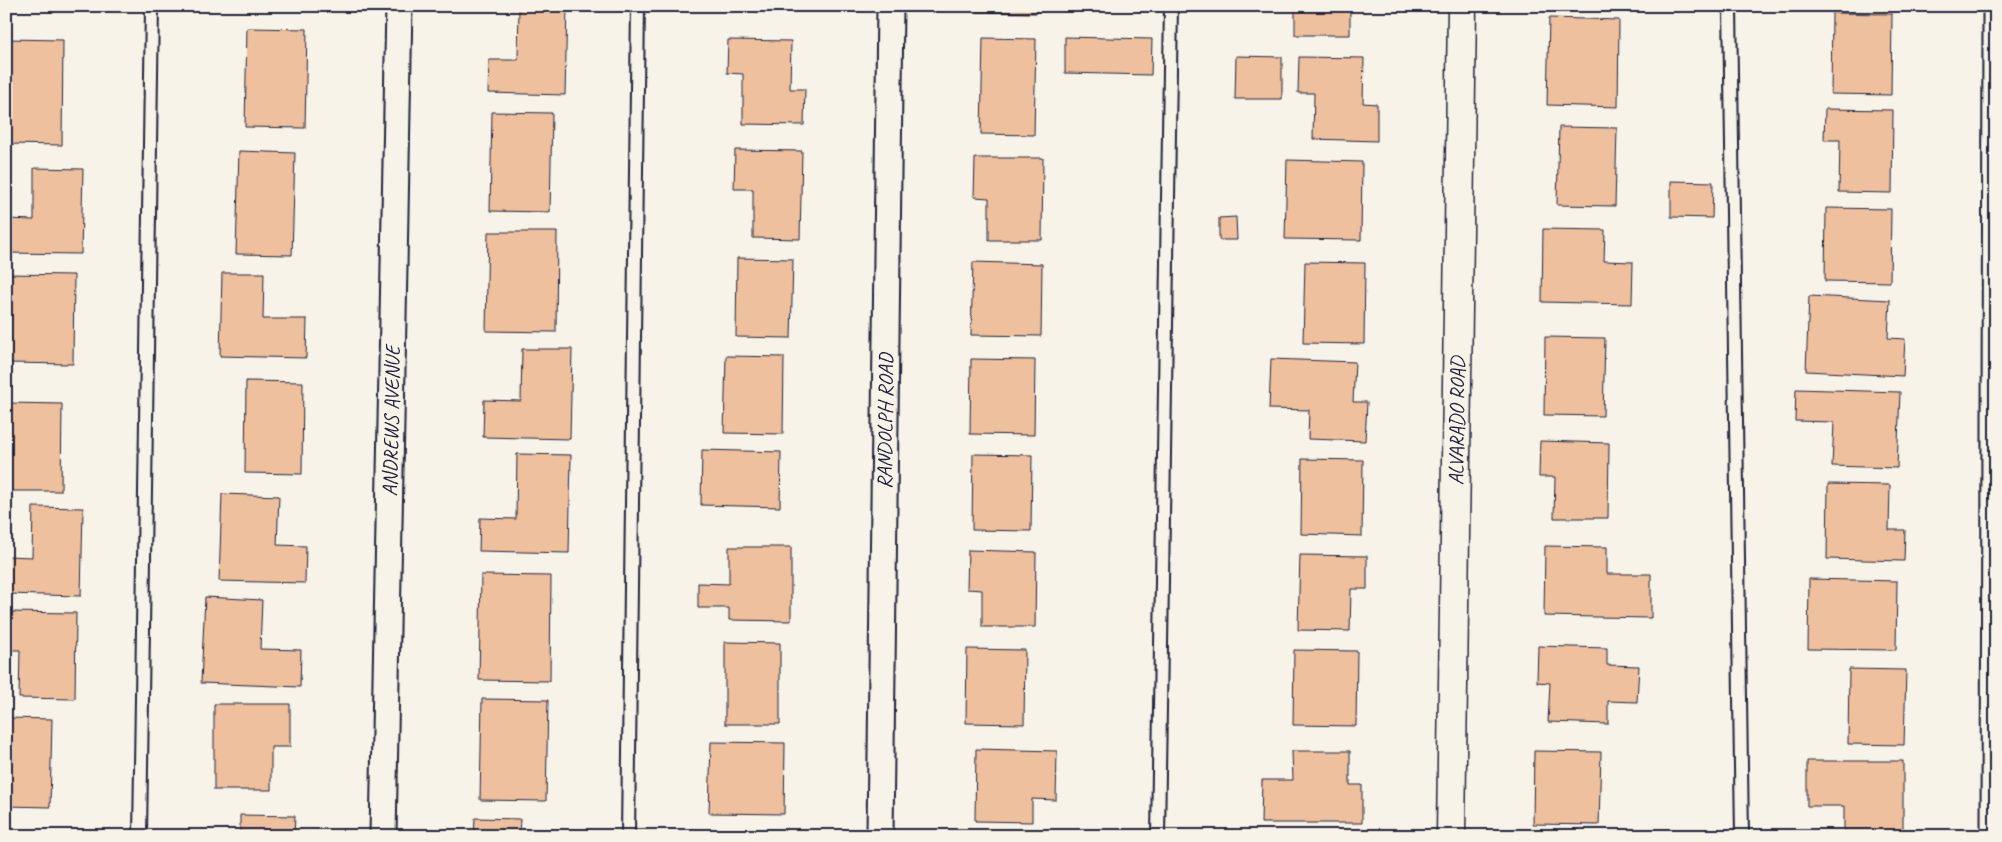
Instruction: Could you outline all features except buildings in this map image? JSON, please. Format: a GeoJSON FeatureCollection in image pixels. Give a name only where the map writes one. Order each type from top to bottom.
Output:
{"type":"FeatureCollection","features":[{"type":"Feature","properties":{"kind":"street","name":"ANDREWS AVENUE"},"geometry":{"type":"LineString","coordinates":[[383,836],[399,6]]}},
{"type":"Feature","properties":{"kind":"street","name":"RANDOLPH ROAD"},"geometry":{"type":"LineString","coordinates":[[880,836],[890,6]]}},
{"type":"Feature","properties":{"kind":"street","name":"ALVARADO ROAD"},"geometry":{"type":"LineString","coordinates":[[1451,836],[1462,6]]}},
{"type":"Feature","properties":{"kind":"street"},"geometry":{"type":"LineString","coordinates":[[1994,836],[1996,15]]}},
{"type":"Feature","properties":{"kind":"lane"},"geometry":{"type":"LineString","coordinates":[[140,836],[152,6]]}},
{"type":"Feature","properties":{"kind":"lane"},"geometry":{"type":"LineString","coordinates":[[628,836],[638,6]]}},
{"type":"Feature","properties":{"kind":"lane"},"geometry":{"type":"LineString","coordinates":[[1158,836],[1171,6]]}},
{"type":"Feature","properties":{"kind":"lane"},"geometry":{"type":"LineString","coordinates":[[1730,6],[1742,836]]}}]}
